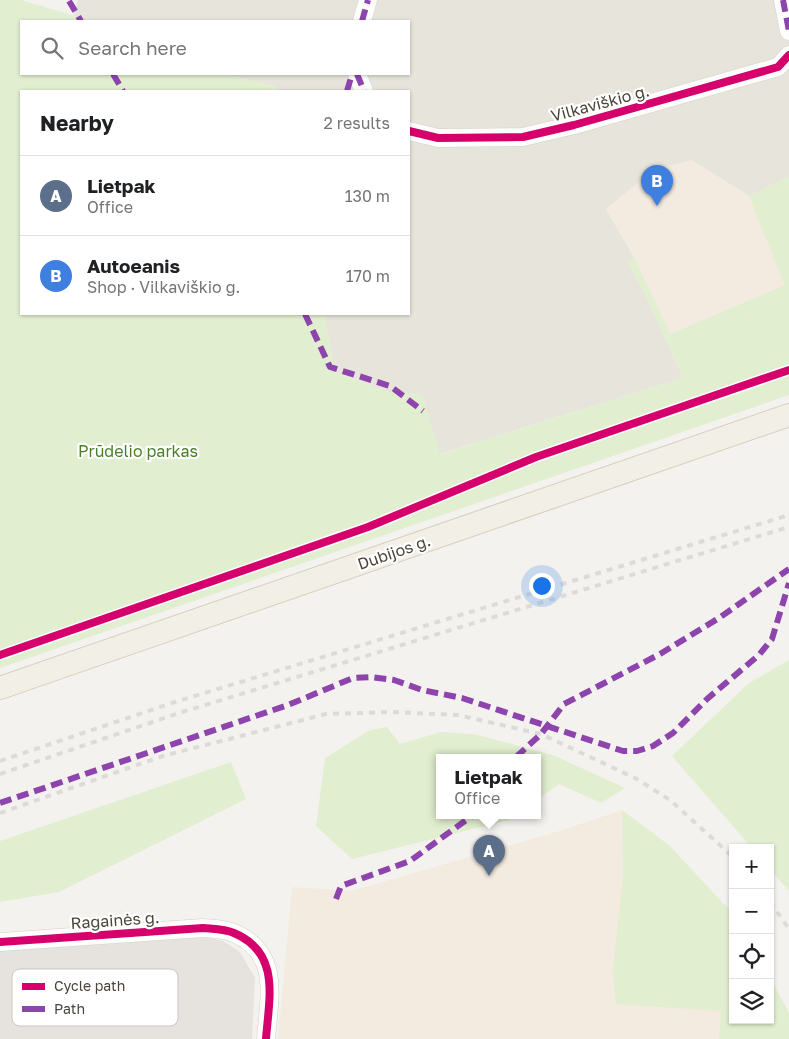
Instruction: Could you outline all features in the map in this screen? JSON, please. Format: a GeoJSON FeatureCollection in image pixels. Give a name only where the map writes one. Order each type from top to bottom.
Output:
{"type":"FeatureCollection","features":[{"type":"Feature","properties":{"kind":"main road","name":"Dubijos g."},"geometry":{"type":"LineString","coordinates":[[0,688],[789,415]]}},
{"type":"Feature","properties":{"kind":"street"},"geometry":{"type":"LineString","coordinates":[[362,20],[368,0]]}},
{"type":"Feature","properties":{"kind":"street"},"geometry":{"type":"LineString","coordinates":[[783,0],[789,31]]}},
{"type":"Feature","properties":{"kind":"street","name":"Vilkaviškio g."},"geometry":{"type":"LineString","coordinates":[[410,131],[438,138],[523,137],[574,126],[778,67],[789,55]]}},
{"type":"Feature","properties":{"kind":"street"},"geometry":{"type":"LineString","coordinates":[[357,75],[364,90]]}},
{"type":"Feature","properties":{"kind":"street","name":"Ragainės g."},"geometry":{"type":"LineString","coordinates":[[0,942],[203,928],[232,932],[256,948],[267,967],[270,979],[266,1039]]}},
{"type":"Feature","properties":{"kind":"shaded area"},"geometry":{"type":"Polygon","coordinates":[[[78,0],[789,0],[789,177],[749,196],[691,160],[606,209],[634,257],[627,261],[646,296],[683,378],[439,454],[422,394],[389,392],[335,372],[324,315],[410,315],[410,90],[276,90],[276,87],[229,75],[410,75],[410,20],[88,20],[73,17],[78,0]]]}},
{"type":"Feature","properties":{"kind":"shaded area"},"geometry":{"type":"Polygon","coordinates":[[[691,160],[749,196],[786,285],[670,334],[634,257],[606,209],[652,171],[691,160]]]}},
{"type":"Feature","properties":{"kind":"shaded area"},"geometry":{"type":"Polygon","coordinates":[[[622,810],[623,876],[722,1011],[719,1039],[278,1039],[292,887],[351,891],[556,832],[622,810]]]}},
{"type":"Feature","properties":{"kind":"shaded area"},"geometry":{"type":"Polygon","coordinates":[[[206,937],[223,941],[240,952],[255,978],[252,1039],[0,1039],[0,951],[206,937]]]}},
{"type":"Feature","properties":{"kind":"green space","name":"Prūdelio parkas"},"geometry":{"type":"Polygon","coordinates":[[[0,0],[21,0],[89,20],[20,20],[20,75],[229,75],[276,87],[276,90],[20,90],[20,315],[324,315],[335,372],[389,392],[422,394],[440,454],[683,378],[646,296],[627,261],[634,257],[670,334],[785,285],[749,196],[789,177],[789,395],[0,668],[0,0]]]}},
{"type":"Feature","properties":{"kind":"green space"},"geometry":{"type":"Polygon","coordinates":[[[789,660],[789,891],[774,874],[774,844],[749,844],[672,756],[749,683],[789,660]]]}},
{"type":"Feature","properties":{"kind":"green space"},"geometry":{"type":"Polygon","coordinates":[[[387,727],[400,744],[441,732],[474,734],[553,755],[625,788],[601,803],[559,784],[541,797],[541,754],[436,754],[436,819],[511,819],[352,859],[316,826],[325,758],[370,730],[387,727]]]}},
{"type":"Feature","properties":{"kind":"green space"},"geometry":{"type":"Polygon","coordinates":[[[231,762],[246,799],[59,892],[0,902],[0,841],[231,762]]]}},
{"type":"Feature","properties":{"kind":"green space"},"geometry":{"type":"Polygon","coordinates":[[[622,810],[670,846],[729,910],[729,1024],[774,1024],[774,985],[789,1013],[789,1039],[719,1039],[721,1011],[616,1004],[613,971],[623,876],[622,810]]]}},
{"type":"Feature","properties":{"kind":"railway"},"geometry":{"type":"LineString","coordinates":[[0,761],[178,701],[789,515]]}},
{"type":"Feature","properties":{"kind":"railway"},"geometry":{"type":"LineString","coordinates":[[0,774],[182,712],[789,527]]}},
{"type":"Feature","properties":{"kind":"railway"},"geometry":{"type":"LineString","coordinates":[[0,813],[163,756],[326,714],[392,712],[458,715],[541,734],[635,778],[670,800],[729,853]]}},
{"type":"Feature","properties":{"kind":"railway"},"geometry":{"type":"LineString","coordinates":[[774,908],[789,929]]}},
{"type":"Feature","properties":{"kind":"marked path"},"geometry":{"type":"LineString","coordinates":[[362,20],[368,0]]}},
{"type":"Feature","properties":{"kind":"marked path"},"geometry":{"type":"LineString","coordinates":[[783,0],[789,31]]}},
{"type":"Feature","properties":{"kind":"marked path"},"geometry":{"type":"LineString","coordinates":[[69,1],[80,20]]}},
{"type":"Feature","properties":{"kind":"marked path"},"geometry":{"type":"LineString","coordinates":[[114,75],[122,90]]}},
{"type":"Feature","properties":{"kind":"marked path"},"geometry":{"type":"LineString","coordinates":[[347,90],[352,75]]}},
{"type":"Feature","properties":{"kind":"marked path"},"geometry":{"type":"LineString","coordinates":[[357,75],[364,90]]}},
{"type":"Feature","properties":{"kind":"marked path"},"geometry":{"type":"LineString","coordinates":[[305,315],[330,367],[390,386],[423,411]]}},
{"type":"Feature","properties":{"kind":"marked path"},"geometry":{"type":"LineString","coordinates":[[519,754],[541,734],[564,704],[660,654],[719,618],[789,569]]}},
{"type":"Feature","properties":{"kind":"marked path"},"geometry":{"type":"LineString","coordinates":[[0,803],[288,705],[353,678],[371,677],[394,680],[422,690],[462,698],[623,751],[637,751],[653,746],[673,733],[707,699],[759,655],[772,639],[789,583]]}},
{"type":"Feature","properties":{"kind":"marked path"},"geometry":{"type":"LineString","coordinates":[[336,899],[341,886],[410,861],[468,819]]}},
{"type":"Feature","properties":{"kind":"cycle path"},"geometry":{"type":"LineString","coordinates":[[410,131],[438,138],[523,137],[574,125],[778,67],[789,55]]}},
{"type":"Feature","properties":{"kind":"cycle path"},"geometry":{"type":"LineString","coordinates":[[0,655],[368,527],[536,457],[789,370]]}},
{"type":"Feature","properties":{"kind":"cycle path"},"geometry":{"type":"LineString","coordinates":[[0,942],[203,928],[219,929],[234,933],[249,942],[259,952],[266,965],[270,993],[266,1039]]}},
{"type":"Feature","properties":{"kind":"place","name":"Autoeanis"},"geometry":{"type":"Point","coordinates":[657,206]}},
{"type":"Feature","properties":{"kind":"place","name":"Lietpak"},"geometry":{"type":"Point","coordinates":[489,876]}}]}
